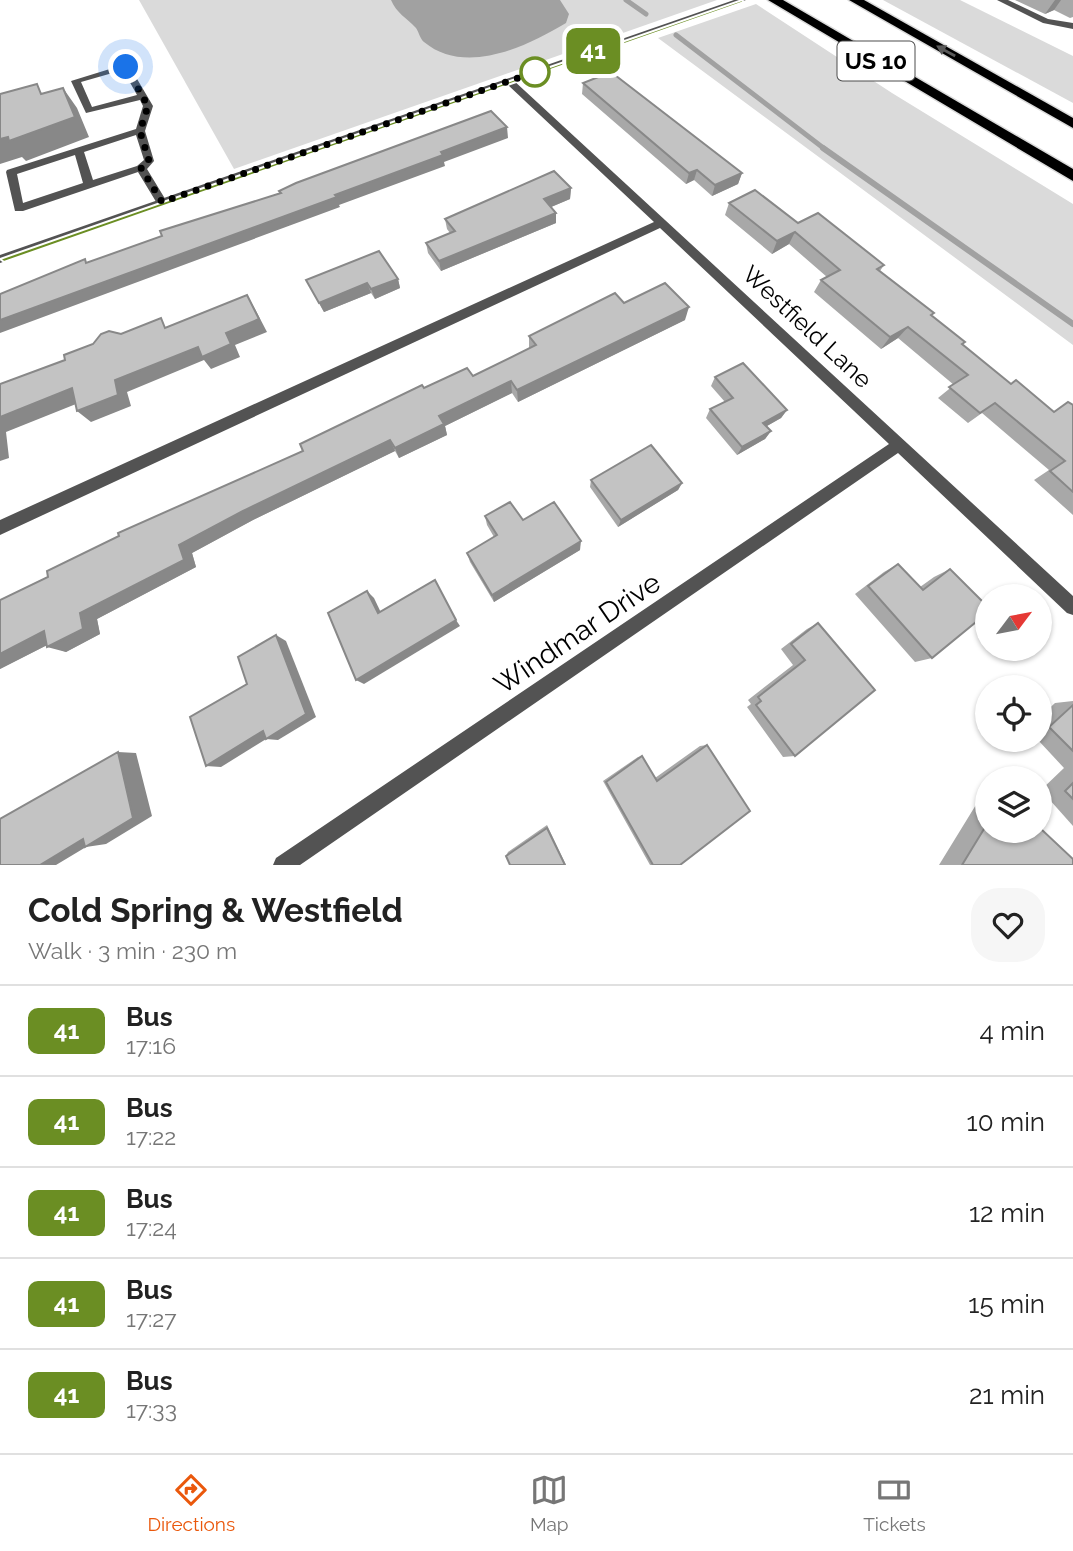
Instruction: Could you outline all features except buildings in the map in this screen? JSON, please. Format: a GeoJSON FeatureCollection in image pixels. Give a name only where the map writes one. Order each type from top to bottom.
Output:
{"type":"FeatureCollection","features":[{"type":"Feature","properties":{"kind":"highway","name":"US 10"},"geometry":{"type":"LineString","coordinates":[[774,0],[1073,176]]}},
{"type":"Feature","properties":{"kind":"highway","name":"US 10"},"geometry":{"type":"LineString","coordinates":[[855,0],[1073,124]]}},
{"type":"Feature","properties":{"kind":"highway"},"geometry":{"type":"LineString","coordinates":[[1006,84],[1073,114]]}},
{"type":"Feature","properties":{"kind":"highway"},"geometry":{"type":"LineString","coordinates":[[953,106],[968,123],[1073,189]]}},
{"type":"Feature","properties":{"kind":"street"},"geometry":{"type":"LineString","coordinates":[[0,259],[742,0]]}},
{"type":"Feature","properties":{"kind":"street"},"geometry":{"type":"LineString","coordinates":[[1001,0],[1046,21],[1073,26]]}},
{"type":"Feature","properties":{"kind":"street"},"geometry":{"type":"LineString","coordinates":[[140,131],[11,172],[19,208],[141,168],[149,161],[140,131],[148,106],[126,67],[76,81],[89,111],[142,96]]}},
{"type":"Feature","properties":{"kind":"street","name":"Westfield Lane"},"geometry":{"type":"LineString","coordinates":[[509,81],[1073,607]]}},
{"type":"Feature","properties":{"kind":"street"},"geometry":{"type":"LineString","coordinates":[[79,150],[89,185]]}},
{"type":"Feature","properties":{"kind":"street"},"geometry":{"type":"LineString","coordinates":[[141,168],[162,202]]}},
{"type":"Feature","properties":{"kind":"street"},"geometry":{"type":"LineString","coordinates":[[0,528],[662,223]]}},
{"type":"Feature","properties":{"kind":"street","name":"Windmar Drive"},"geometry":{"type":"LineString","coordinates":[[284,865],[899,445]]}},
{"type":"Feature","properties":{"kind":"shaded area"},"geometry":{"type":"Polygon","coordinates":[[[139,0],[717,0],[234,169],[139,0]]]}},
{"type":"Feature","properties":{"kind":"shaded area"},"geometry":{"type":"Polygon","coordinates":[[[391,0],[560,0],[569,14],[566,23],[514,49],[476,57],[458,57],[440,52],[424,42],[416,28],[391,0]]]}},
{"type":"Feature","properties":{"kind":"shaded area"},"geometry":{"type":"Polygon","coordinates":[[[883,0],[960,0],[1073,56],[1073,103],[883,0]]]}},
{"type":"Feature","properties":{"kind":"shaded area"},"geometry":{"type":"Polygon","coordinates":[[[756,4],[892,93],[1073,204],[1073,345],[658,38],[756,4]]]}},
{"type":"Feature","properties":{"kind":"waterway"},"geometry":{"type":"LineString","coordinates":[[626,0],[646,14]]}},
{"type":"Feature","properties":{"kind":"waterway"},"geometry":{"type":"LineString","coordinates":[[676,35],[826,150]]}},
{"type":"Feature","properties":{"kind":"waterway"},"geometry":{"type":"LineString","coordinates":[[823,148],[1073,324]]}},
{"type":"Feature","properties":{"kind":"bus line","name":"41"},"geometry":{"type":"LineString","coordinates":[[0,259],[742,0]]}},
{"type":"Feature","properties":{"kind":"route"},"geometry":{"type":"LineString","coordinates":[[126,67],[148,106],[140,131],[149,161],[141,168],[162,202],[535,72]]}}]}
